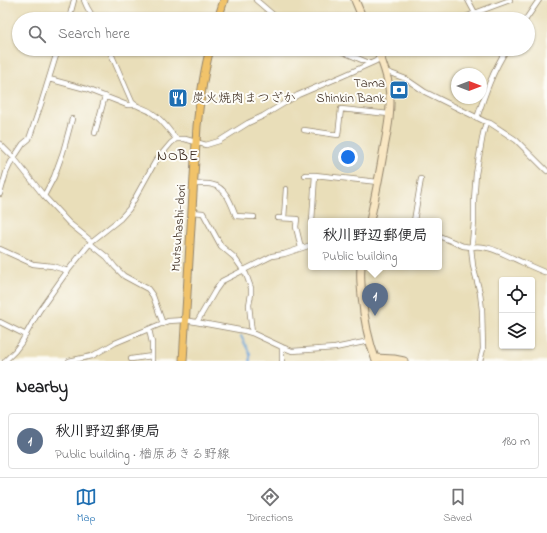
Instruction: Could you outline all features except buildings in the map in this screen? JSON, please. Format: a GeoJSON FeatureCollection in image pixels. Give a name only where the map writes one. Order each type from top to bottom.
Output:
{"type":"FeatureCollection","features":[{"type":"Feature","properties":{"kind":"main road"},"geometry":{"type":"LineString","coordinates":[[220,12],[224,0]]}},
{"type":"Feature","properties":{"kind":"main road"},"geometry":{"type":"LineString","coordinates":[[355,0],[360,12]]}},
{"type":"Feature","properties":{"kind":"main road","name":"Mutsuhashi-dori"},"geometry":{"type":"LineString","coordinates":[[183,361],[196,142],[200,100],[209,56]]}},
{"type":"Feature","properties":{"kind":"main road"},"geometry":{"type":"LineString","coordinates":[[371,218],[386,138],[390,108],[389,88],[380,57]]}},
{"type":"Feature","properties":{"kind":"main road"},"geometry":{"type":"LineString","coordinates":[[361,270],[362,295],[369,341],[375,360],[394,359],[404,361]]}},
{"type":"Feature","properties":{"kind":"street"},"geometry":{"type":"LineString","coordinates":[[70,12],[74,0]]}},
{"type":"Feature","properties":{"kind":"street"},"geometry":{"type":"LineString","coordinates":[[84,0],[90,12]]}},
{"type":"Feature","properties":{"kind":"street"},"geometry":{"type":"LineString","coordinates":[[256,0],[270,12]]}},
{"type":"Feature","properties":{"kind":"street"},"geometry":{"type":"LineString","coordinates":[[468,0],[474,12]]}},
{"type":"Feature","properties":{"kind":"street"},"geometry":{"type":"LineString","coordinates":[[478,12],[510,0]]}},
{"type":"Feature","properties":{"kind":"street"},"geometry":{"type":"LineString","coordinates":[[531,12],[539,0]]}},
{"type":"Feature","properties":{"kind":"street"},"geometry":{"type":"LineString","coordinates":[[0,194],[6,173],[23,144],[29,139],[56,56]]}},
{"type":"Feature","properties":{"kind":"street"},"geometry":{"type":"LineString","coordinates":[[112,56],[132,102],[135,105]]}},
{"type":"Feature","properties":{"kind":"street"},"geometry":{"type":"LineString","coordinates":[[353,56],[370,63]]}},
{"type":"Feature","properties":{"kind":"street"},"geometry":{"type":"LineString","coordinates":[[477,118],[484,95],[502,56]]}},
{"type":"Feature","properties":{"kind":"street"},"geometry":{"type":"LineString","coordinates":[[5,361],[15,351],[26,335],[39,311],[91,242],[120,219],[129,209],[155,162],[171,143],[176,139],[185,139],[206,145],[219,141],[298,95],[345,75],[380,57]]}},
{"type":"Feature","properties":{"kind":"street"},"geometry":{"type":"LineString","coordinates":[[385,71],[406,79],[425,92],[490,123],[516,140],[547,171]]}},
{"type":"Feature","properties":{"kind":"street"},"geometry":{"type":"LineString","coordinates":[[49,79],[86,89],[127,105],[135,105],[152,112],[163,122],[176,139]]}},
{"type":"Feature","properties":{"kind":"street"},"geometry":{"type":"LineString","coordinates":[[95,133],[105,96]]}},
{"type":"Feature","properties":{"kind":"street"},"geometry":{"type":"LineString","coordinates":[[304,130],[338,135],[341,109],[389,114]]}},
{"type":"Feature","properties":{"kind":"street"},"geometry":{"type":"LineString","coordinates":[[44,196],[54,177],[72,119]]}},
{"type":"Feature","properties":{"kind":"street"},"geometry":{"type":"LineString","coordinates":[[480,361],[483,349],[482,310],[480,293],[473,266],[471,246],[474,222],[476,174],[486,122]]}},
{"type":"Feature","properties":{"kind":"street"},"geometry":{"type":"LineString","coordinates":[[0,144],[14,158],[44,196],[69,223],[90,240],[92,244],[107,257],[124,276],[148,289],[153,296],[163,324]]}},
{"type":"Feature","properties":{"kind":"street"},"geometry":{"type":"LineString","coordinates":[[305,175],[378,182]]}},
{"type":"Feature","properties":{"kind":"street"},"geometry":{"type":"LineString","coordinates":[[312,218],[315,176]]}},
{"type":"Feature","properties":{"kind":"street"},"geometry":{"type":"LineString","coordinates":[[414,218],[421,179]]}},
{"type":"Feature","properties":{"kind":"street"},"geometry":{"type":"LineString","coordinates":[[194,184],[214,184],[220,188],[228,198],[236,216],[254,217]]}},
{"type":"Feature","properties":{"kind":"street"},"geometry":{"type":"LineString","coordinates":[[284,218],[286,189]]}},
{"type":"Feature","properties":{"kind":"street"},"geometry":{"type":"LineString","coordinates":[[192,212],[202,213],[221,246],[234,257],[246,274],[251,288],[249,305],[252,333]]}},
{"type":"Feature","properties":{"kind":"street"},"geometry":{"type":"LineString","coordinates":[[278,218],[297,219],[296,227],[301,248]]}},
{"type":"Feature","properties":{"kind":"street"},"geometry":{"type":"LineString","coordinates":[[442,237],[467,247],[486,247],[497,250],[547,273]]}},
{"type":"Feature","properties":{"kind":"street"},"geometry":{"type":"LineString","coordinates":[[197,322],[222,281],[272,256],[284,254],[308,246]]}},
{"type":"Feature","properties":{"kind":"street"},"geometry":{"type":"LineString","coordinates":[[0,249],[33,264],[52,266],[68,271]]}},
{"type":"Feature","properties":{"kind":"street"},"geometry":{"type":"LineString","coordinates":[[69,361],[80,360],[92,356],[115,343],[168,321],[185,320],[252,333],[282,348],[292,350],[335,348],[369,341]]}},
{"type":"Feature","properties":{"kind":"street"},"geometry":{"type":"LineString","coordinates":[[0,322],[26,335]]}},
{"type":"Feature","properties":{"kind":"street"},"geometry":{"type":"LineString","coordinates":[[131,359],[152,358],[152,343],[149,329]]}},
{"type":"Feature","properties":{"kind":"street"},"geometry":{"type":"LineString","coordinates":[[282,348],[282,361]]}},
{"type":"Feature","properties":{"kind":"waterway"},"geometry":{"type":"LineString","coordinates":[[241,336],[250,354],[250,361]]}},
{"type":"Feature","properties":{"kind":"place","name":"Tama Shinkin Bank"},"geometry":{"type":"Point","coordinates":[399,90]}},
{"type":"Feature","properties":{"kind":"place","name":"炭火焼肉まつざか"},"geometry":{"type":"Point","coordinates":[178,98]}},
{"type":"Feature","properties":{"kind":"place","name":"秋川野辺郵便局"},"geometry":{"type":"Point","coordinates":[375,316]}},
{"type":"Feature","properties":{"kind":"district","name":"NOBE"},"geometry":{"type":"Point","coordinates":[178,156]}}]}
